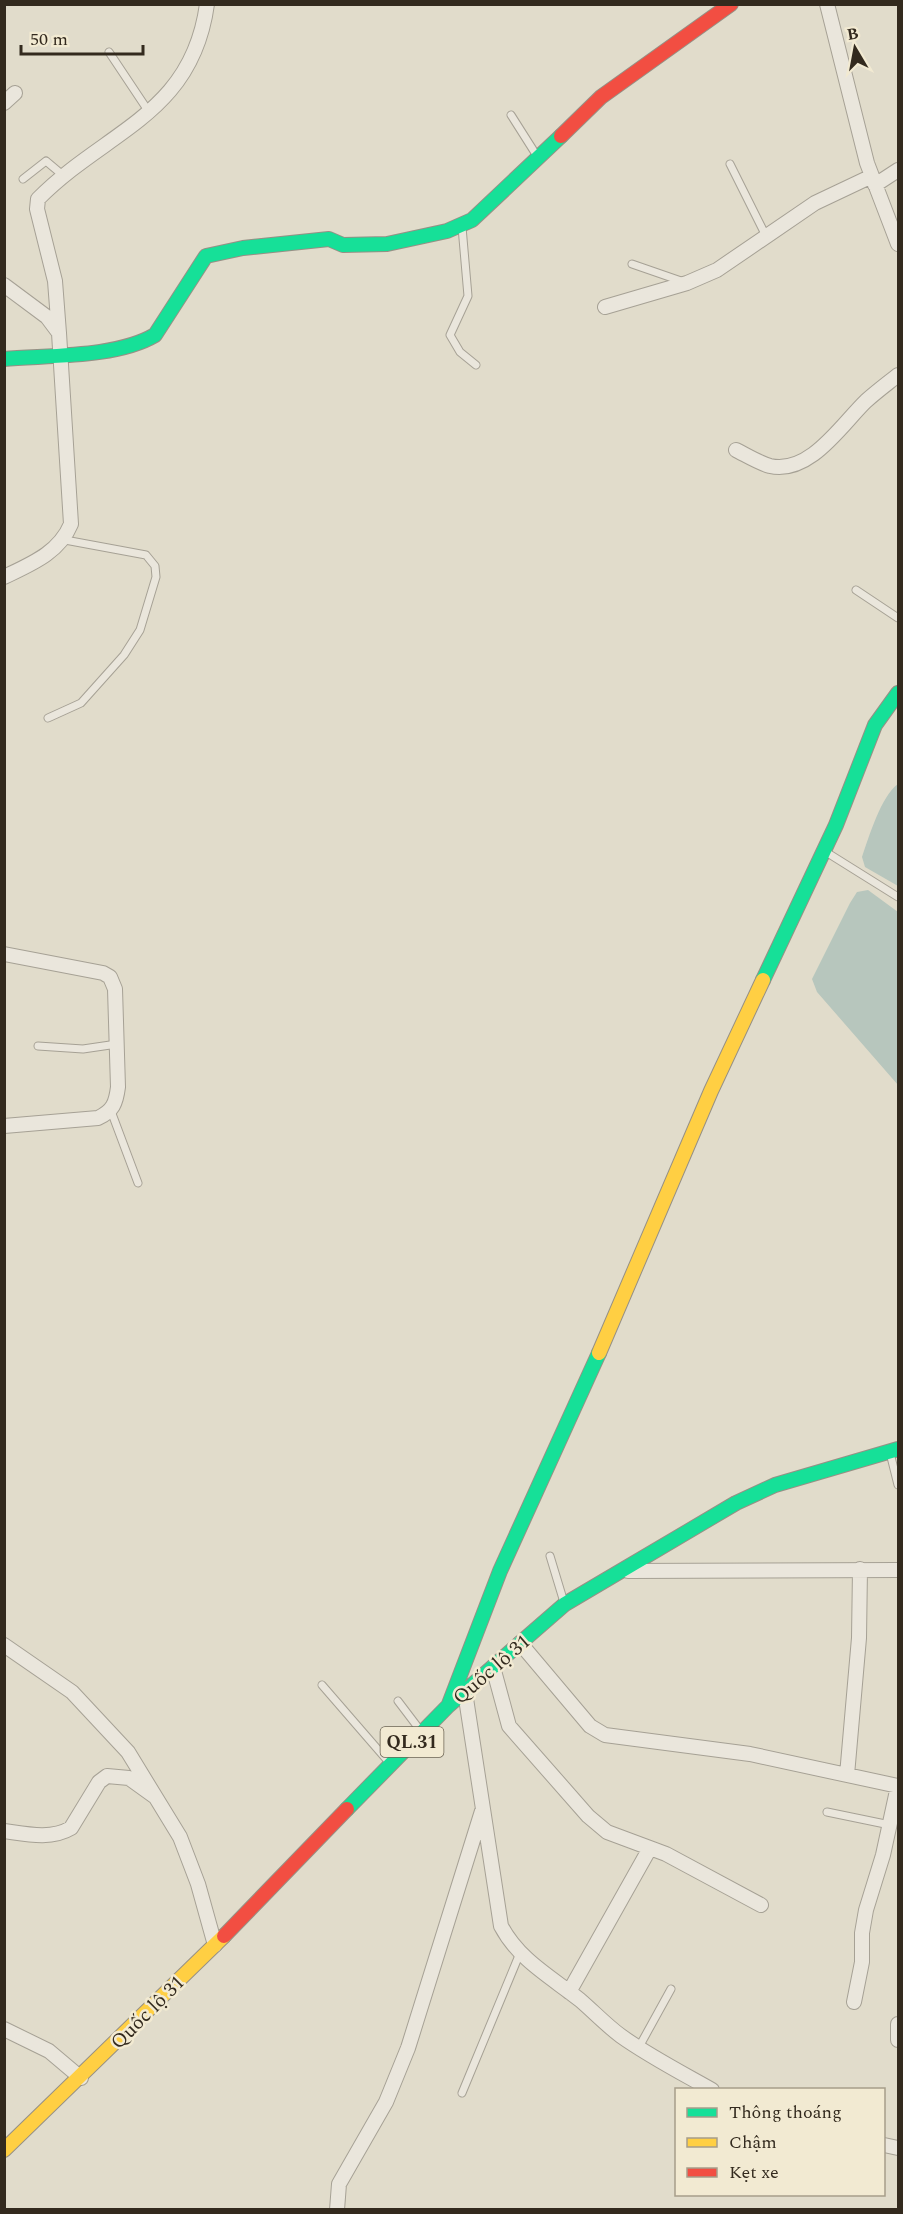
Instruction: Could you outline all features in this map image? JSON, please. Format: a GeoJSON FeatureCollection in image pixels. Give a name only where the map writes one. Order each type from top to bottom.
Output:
{"type":"FeatureCollection","features":[{"type":"Feature","properties":{"kind":"main road"},"geometry":{"type":"LineString","coordinates":[[4,358],[116,349],[143,342],[155,335],[206,256],[243,248],[329,238],[343,245],[387,244],[447,231],[462,225],[488,207],[601,97],[731,4]]}},
{"type":"Feature","properties":{"kind":"main road"},"geometry":{"type":"LineString","coordinates":[[448,1707],[500,1571],[628,1289],[711,1091],[824,850],[875,726],[898,693]]}},
{"type":"Feature","properties":{"kind":"main road","name":"Quốc lộ 31"},"geometry":{"type":"LineString","coordinates":[[4,2150],[81,2078],[215,1945],[448,1707],[565,1604],[736,1503],[775,1485],[894,1450]]}},
{"type":"Feature","properties":{"kind":"street"},"geometry":{"type":"LineString","coordinates":[[4,577],[40,559],[64,540],[71,524],[56,281],[37,209],[38,199],[165,99],[192,60],[201,38],[207,4]]}},
{"type":"Feature","properties":{"kind":"street"},"geometry":{"type":"LineString","coordinates":[[827,4],[873,180],[898,244]]}},
{"type":"Feature","properties":{"kind":"street"},"geometry":{"type":"LineString","coordinates":[[4,103],[15,93]]}},
{"type":"Feature","properties":{"kind":"street"},"geometry":{"type":"LineString","coordinates":[[605,307],[687,283],[717,270],[815,203],[898,170]]}},
{"type":"Feature","properties":{"kind":"street"},"geometry":{"type":"LineString","coordinates":[[4,285],[47,317],[59,333]]}},
{"type":"Feature","properties":{"kind":"street"},"geometry":{"type":"LineString","coordinates":[[736,450],[771,466],[794,464],[808,458],[827,444],[866,402],[898,375]]}},
{"type":"Feature","properties":{"kind":"street"},"geometry":{"type":"LineString","coordinates":[[4,954],[103,973],[110,977],[115,989],[118,1088],[116,1103],[111,1111],[98,1118],[4,1126]]}},
{"type":"Feature","properties":{"kind":"street"},"geometry":{"type":"LineString","coordinates":[[847,1775],[860,1638],[860,1569]]}},
{"type":"Feature","properties":{"kind":"street"},"geometry":{"type":"LineString","coordinates":[[620,1571],[898,1570]]}},
{"type":"Feature","properties":{"kind":"street"},"geometry":{"type":"LineString","coordinates":[[520,1643],[590,1726],[605,1735],[750,1754],[898,1786],[890,1825],[866,1910],[862,1933],[862,1962],[854,2002]]}},
{"type":"Feature","properties":{"kind":"street"},"geometry":{"type":"LineString","coordinates":[[4,1645],[72,1692],[128,1752],[180,1837],[198,1884],[215,1945]]}},
{"type":"Feature","properties":{"kind":"street"},"geometry":{"type":"LineString","coordinates":[[493,1667],[510,1726],[528,1750],[588,1816],[607,1832],[650,1848],[762,1905]]}},
{"type":"Feature","properties":{"kind":"street"},"geometry":{"type":"LineString","coordinates":[[465,1692],[501,1926],[520,1953],[602,2022],[709,2088]]}},
{"type":"Feature","properties":{"kind":"street"},"geometry":{"type":"LineString","coordinates":[[4,1831],[30,1835],[64,1832],[71,1828],[99,1782],[107,1776],[129,1779],[160,1801]]}},
{"type":"Feature","properties":{"kind":"street"},"geometry":{"type":"LineString","coordinates":[[337,2210],[339,2184],[371,2130],[408,2048],[458,1881],[483,1809]]}},
{"type":"Feature","properties":{"kind":"street"},"geometry":{"type":"LineString","coordinates":[[569,1992],[650,1848]]}},
{"type":"Feature","properties":{"kind":"street"},"geometry":{"type":"LineString","coordinates":[[898,2024],[898,2040]]}},
{"type":"Feature","properties":{"kind":"street"},"geometry":{"type":"LineString","coordinates":[[4,2029],[50,2051],[81,2078]]}},
{"type":"Feature","properties":{"kind":"lane"},"geometry":{"type":"LineString","coordinates":[[109,52],[149,112]]}},
{"type":"Feature","properties":{"kind":"lane"},"geometry":{"type":"LineString","coordinates":[[511,115],[538,158]]}},
{"type":"Feature","properties":{"kind":"lane"},"geometry":{"type":"LineString","coordinates":[[23,179],[46,161],[65,177]]}},
{"type":"Feature","properties":{"kind":"lane"},"geometry":{"type":"LineString","coordinates":[[730,164],[766,236]]}},
{"type":"Feature","properties":{"kind":"lane"},"geometry":{"type":"LineString","coordinates":[[462,225],[468,296],[450,335],[460,352],[476,365]]}},
{"type":"Feature","properties":{"kind":"lane"},"geometry":{"type":"LineString","coordinates":[[632,264],[687,283]]}},
{"type":"Feature","properties":{"kind":"lane"},"geometry":{"type":"LineString","coordinates":[[48,718],[81,703],[124,655],[140,630],[156,577],[155,566],[146,555],[64,540]]}},
{"type":"Feature","properties":{"kind":"lane"},"geometry":{"type":"LineString","coordinates":[[856,590],[898,618]]}},
{"type":"Feature","properties":{"kind":"lane"},"geometry":{"type":"LineString","coordinates":[[824,850],[898,897]]}},
{"type":"Feature","properties":{"kind":"lane"},"geometry":{"type":"LineString","coordinates":[[38,1046],[83,1049],[117,1044]]}},
{"type":"Feature","properties":{"kind":"lane"},"geometry":{"type":"LineString","coordinates":[[111,1111],[138,1183]]}},
{"type":"Feature","properties":{"kind":"lane"},"geometry":{"type":"LineString","coordinates":[[894,1450],[898,1485]]}},
{"type":"Feature","properties":{"kind":"lane"},"geometry":{"type":"LineString","coordinates":[[550,1556],[565,1604]]}},
{"type":"Feature","properties":{"kind":"lane"},"geometry":{"type":"LineString","coordinates":[[322,1685],[390,1764]]}},
{"type":"Feature","properties":{"kind":"lane"},"geometry":{"type":"LineString","coordinates":[[398,1701],[422,1733]]}},
{"type":"Feature","properties":{"kind":"lane"},"geometry":{"type":"LineString","coordinates":[[827,1812],[890,1825]]}},
{"type":"Feature","properties":{"kind":"lane"},"geometry":{"type":"LineString","coordinates":[[462,2093],[520,1953]]}},
{"type":"Feature","properties":{"kind":"lane"},"geometry":{"type":"LineString","coordinates":[[639,2047],[671,1989]]}},
{"type":"Feature","properties":{"kind":"shaded area"},"geometry":{"type":"Polygon","coordinates":[[[898,784],[898,886],[865,867],[862,857],[881,807],[898,784]]]}},
{"type":"Feature","properties":{"kind":"shaded area"},"geometry":{"type":"Polygon","coordinates":[[[868,890],[898,912],[898,1085],[817,992],[812,979],[850,903],[857,892],[868,890]]]}},
{"type":"Feature","properties":{"kind":"traffic: fast"},"geometry":{"type":"LineString","coordinates":[[4,359],[102,352],[121,348],[155,335],[206,256],[243,248],[329,239],[343,245],[387,244],[447,231],[472,220],[561,136]]}},
{"type":"Feature","properties":{"kind":"traffic: fast"},"geometry":{"type":"LineString","coordinates":[[763,980],[836,825],[875,725],[898,693]]}},
{"type":"Feature","properties":{"kind":"traffic: fast"},"geometry":{"type":"LineString","coordinates":[[449,1704],[500,1571],[599,1353]]}},
{"type":"Feature","properties":{"kind":"traffic: fast"},"geometry":{"type":"LineString","coordinates":[[347,1809],[448,1706],[565,1604],[736,1503],[775,1485],[898,1449]]}},
{"type":"Feature","properties":{"kind":"traffic: slow"},"geometry":{"type":"LineString","coordinates":[[599,1353],[711,1091],[763,980]]}},
{"type":"Feature","properties":{"kind":"traffic: slow"},"geometry":{"type":"LineString","coordinates":[[4,2150],[224,1936]]}},
{"type":"Feature","properties":{"kind":"traffic: jam"},"geometry":{"type":"LineString","coordinates":[[561,136],[601,97],[731,4]]}},
{"type":"Feature","properties":{"kind":"traffic: jam"},"geometry":{"type":"LineString","coordinates":[[224,1936],[347,1809]]}}]}
